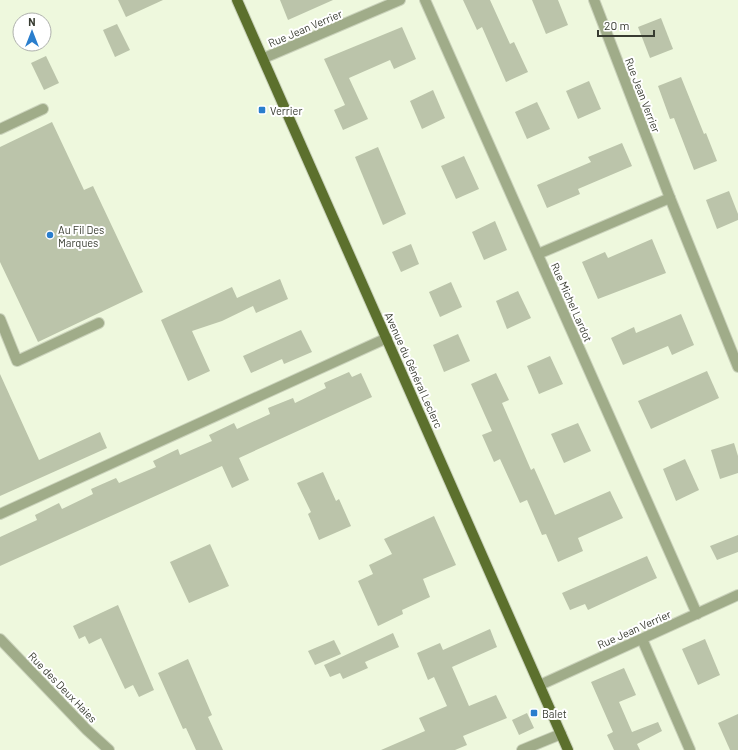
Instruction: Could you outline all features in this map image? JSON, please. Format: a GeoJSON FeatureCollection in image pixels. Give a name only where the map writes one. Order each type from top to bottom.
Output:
{"type":"FeatureCollection","features":[{"type":"Feature","properties":{"kind":"main road","name":"Avenue du Général Leclerc"},"geometry":{"type":"LineString","coordinates":[[238,0],[568,750]]}},
{"type":"Feature","properties":{"kind":"street","name":"Rue Jean Verrier"},"geometry":{"type":"LineString","coordinates":[[264,58],[400,0]]}},
{"type":"Feature","properties":{"kind":"street","name":"Rue Michel Lardot"},"geometry":{"type":"LineString","coordinates":[[425,0],[697,614]]}},
{"type":"Feature","properties":{"kind":"street","name":"Rue Jean Verrier"},"geometry":{"type":"LineString","coordinates":[[594,0],[670,198],[738,367]]}},
{"type":"Feature","properties":{"kind":"street"},"geometry":{"type":"LineString","coordinates":[[0,129],[43,109]]}},
{"type":"Feature","properties":{"kind":"street"},"geometry":{"type":"LineString","coordinates":[[538,254],[670,198]]}},
{"type":"Feature","properties":{"kind":"street"},"geometry":{"type":"LineString","coordinates":[[0,319],[17,361],[100,323]]}},
{"type":"Feature","properties":{"kind":"street"},"geometry":{"type":"LineString","coordinates":[[0,514],[387,338]]}},
{"type":"Feature","properties":{"kind":"street","name":"Rue Jean Verrier"},"geometry":{"type":"LineString","coordinates":[[540,685],[738,595]]}},
{"type":"Feature","properties":{"kind":"street","name":"Rue des Deux Haies"},"geometry":{"type":"LineString","coordinates":[[0,639],[87,730],[110,750]]}},
{"type":"Feature","properties":{"kind":"street"},"geometry":{"type":"LineString","coordinates":[[642,639],[690,750]]}},
{"type":"Feature","properties":{"kind":"street"},"geometry":{"type":"LineString","coordinates":[[522,750],[561,734]]}},
{"type":"Feature","properties":{"kind":"building"},"geometry":{"type":"Polygon","coordinates":[[[118,0],[163,0],[126,17],[118,0]]]}},
{"type":"Feature","properties":{"kind":"building"},"geometry":{"type":"Polygon","coordinates":[[[280,0],[333,0],[288,20],[280,0]]]}},
{"type":"Feature","properties":{"kind":"building"},"geometry":{"type":"Polygon","coordinates":[[[463,0],[490,0],[510,44],[514,42],[528,72],[506,82],[482,27],[477,30],[463,0]]]}},
{"type":"Feature","properties":{"kind":"building"},"geometry":{"type":"Polygon","coordinates":[[[532,0],[558,0],[568,25],[546,34],[532,0]]]}},
{"type":"Feature","properties":{"kind":"building"},"geometry":{"type":"Polygon","coordinates":[[[661,18],[673,49],[650,58],[638,27],[661,18]]]}},
{"type":"Feature","properties":{"kind":"building"},"geometry":{"type":"Polygon","coordinates":[[[117,24],[130,50],[115,57],[103,30],[117,24]]]}},
{"type":"Feature","properties":{"kind":"building"},"geometry":{"type":"Polygon","coordinates":[[[402,27],[416,59],[394,69],[390,60],[349,78],[368,119],[343,130],[334,110],[345,105],[324,59],[402,27]]]}},
{"type":"Feature","properties":{"kind":"building"},"geometry":{"type":"Polygon","coordinates":[[[46,56],[59,83],[44,90],[31,63],[46,56]]]}},
{"type":"Feature","properties":{"kind":"building"},"geometry":{"type":"Polygon","coordinates":[[[681,77],[704,134],[706,133],[717,161],[694,170],[674,118],[670,119],[658,86],[681,77]]]}},
{"type":"Feature","properties":{"kind":"building"},"geometry":{"type":"Polygon","coordinates":[[[589,81],[601,109],[578,119],[566,91],[589,81]]]}},
{"type":"Feature","properties":{"kind":"building"},"geometry":{"type":"Polygon","coordinates":[[[433,90],[445,118],[422,129],[410,101],[433,90]]]}},
{"type":"Feature","properties":{"kind":"building"},"geometry":{"type":"Polygon","coordinates":[[[537,102],[550,129],[527,139],[515,112],[537,102]]]}},
{"type":"Feature","properties":{"kind":"building"},"geometry":{"type":"Polygon","coordinates":[[[52,122],[84,190],[93,186],[143,292],[38,342],[0,262],[0,147],[52,122]]]}},
{"type":"Feature","properties":{"kind":"building"},"geometry":{"type":"Polygon","coordinates":[[[622,143],[632,166],[578,189],[580,194],[547,208],[537,185],[591,162],[588,157],[622,143]]]}},
{"type":"Feature","properties":{"kind":"building"},"geometry":{"type":"Polygon","coordinates":[[[378,147],[406,214],[383,225],[355,157],[378,147]]]}},
{"type":"Feature","properties":{"kind":"building"},"geometry":{"type":"Polygon","coordinates":[[[464,156],[479,189],[456,199],[441,166],[464,156]]]}},
{"type":"Feature","properties":{"kind":"building"},"geometry":{"type":"Polygon","coordinates":[[[729,191],[738,214],[738,220],[717,229],[706,200],[729,191]]]}},
{"type":"Feature","properties":{"kind":"building"},"geometry":{"type":"Polygon","coordinates":[[[495,221],[507,250],[484,260],[472,232],[495,221]]]}},
{"type":"Feature","properties":{"kind":"building"},"geometry":{"type":"Polygon","coordinates":[[[652,239],[666,273],[598,299],[582,262],[605,252],[608,258],[652,239]]]}},
{"type":"Feature","properties":{"kind":"building"},"geometry":{"type":"Polygon","coordinates":[[[411,244],[419,264],[401,272],[392,252],[411,244]]]}},
{"type":"Feature","properties":{"kind":"building"},"geometry":{"type":"Polygon","coordinates":[[[280,279],[288,299],[256,313],[253,306],[222,321],[192,331],[210,371],[188,381],[161,320],[232,287],[237,298],[280,279]]]}},
{"type":"Feature","properties":{"kind":"building"},"geometry":{"type":"Polygon","coordinates":[[[451,282],[462,307],[440,317],[429,292],[451,282]]]}},
{"type":"Feature","properties":{"kind":"building"},"geometry":{"type":"Polygon","coordinates":[[[518,291],[531,318],[507,329],[496,301],[518,291]]]}},
{"type":"Feature","properties":{"kind":"building"},"geometry":{"type":"Polygon","coordinates":[[[681,314],[694,345],[672,355],[668,346],[623,365],[611,338],[634,327],[636,333],[681,314]]]}},
{"type":"Feature","properties":{"kind":"building"},"geometry":{"type":"Polygon","coordinates":[[[301,330],[312,352],[284,364],[282,359],[251,373],[243,356],[301,330]]]}},
{"type":"Feature","properties":{"kind":"building"},"geometry":{"type":"Polygon","coordinates":[[[458,334],[470,361],[444,372],[433,345],[458,334]]]}},
{"type":"Feature","properties":{"kind":"building"},"geometry":{"type":"Polygon","coordinates":[[[550,356],[563,384],[539,394],[527,366],[550,356]]]}},
{"type":"Feature","properties":{"kind":"building"},"geometry":{"type":"Polygon","coordinates":[[[707,371],[719,398],[651,429],[638,401],[707,371]]]}},
{"type":"Feature","properties":{"kind":"building"},"geometry":{"type":"Polygon","coordinates":[[[349,372],[352,377],[361,373],[372,397],[239,458],[249,480],[232,488],[222,466],[0,566],[0,537],[37,520],[35,515],[59,503],[62,509],[93,494],[91,489],[116,478],[119,483],[156,467],[153,461],[178,449],[180,455],[212,441],[209,435],[234,423],[237,429],[270,414],[268,408],[293,398],[295,403],[326,388],[324,383],[349,372]]]}},
{"type":"Feature","properties":{"kind":"building"},"geometry":{"type":"Polygon","coordinates":[[[496,373],[509,400],[502,403],[531,470],[534,468],[555,515],[610,491],[623,518],[578,538],[583,551],[558,562],[546,534],[542,535],[527,500],[520,503],[500,459],[494,462],[482,435],[492,431],[471,384],[496,373]]]}},
{"type":"Feature","properties":{"kind":"building"},"geometry":{"type":"Polygon","coordinates":[[[0,374],[39,460],[100,432],[107,448],[0,496],[0,374]]]}},
{"type":"Feature","properties":{"kind":"building"},"geometry":{"type":"Polygon","coordinates":[[[578,423],[591,451],[564,463],[551,434],[578,423]]]}},
{"type":"Feature","properties":{"kind":"building"},"geometry":{"type":"Polygon","coordinates":[[[734,443],[738,456],[738,473],[720,479],[711,450],[734,443]]]}},
{"type":"Feature","properties":{"kind":"building"},"geometry":{"type":"Polygon","coordinates":[[[685,459],[699,490],[676,501],[663,469],[685,459]]]}},
{"type":"Feature","properties":{"kind":"building"},"geometry":{"type":"Polygon","coordinates":[[[323,472],[336,501],[339,499],[351,526],[319,540],[308,514],[311,512],[297,483],[323,472]]]}},
{"type":"Feature","properties":{"kind":"building"},"geometry":{"type":"Polygon","coordinates":[[[434,516],[456,565],[423,579],[430,597],[402,610],[403,614],[378,626],[358,581],[373,574],[369,565],[392,554],[384,539],[434,516]]]}},
{"type":"Feature","properties":{"kind":"building"},"geometry":{"type":"Polygon","coordinates":[[[738,535],[738,552],[717,560],[710,546],[738,535]]]}},
{"type":"Feature","properties":{"kind":"building"},"geometry":{"type":"Polygon","coordinates":[[[210,544],[229,586],[189,603],[170,562],[210,544]]]}},
{"type":"Feature","properties":{"kind":"building"},"geometry":{"type":"Polygon","coordinates":[[[647,556],[657,578],[588,610],[585,604],[570,610],[562,593],[647,556]]]}},
{"type":"Feature","properties":{"kind":"building"},"geometry":{"type":"Polygon","coordinates":[[[118,605],[154,690],[139,697],[133,685],[125,689],[101,638],[89,644],[85,636],[79,639],[73,626],[118,605]]]}},
{"type":"Feature","properties":{"kind":"building"},"geometry":{"type":"Polygon","coordinates":[[[490,629],[497,647],[452,667],[469,706],[496,695],[507,718],[463,736],[467,745],[455,750],[381,750],[425,731],[419,718],[447,706],[434,677],[428,680],[417,653],[440,643],[443,650],[490,629]]]}},
{"type":"Feature","properties":{"kind":"building"},"geometry":{"type":"Polygon","coordinates":[[[393,633],[399,647],[365,662],[368,668],[343,679],[340,673],[330,677],[324,665],[393,633]]]}},
{"type":"Feature","properties":{"kind":"building"},"geometry":{"type":"Polygon","coordinates":[[[705,639],[720,675],[698,685],[682,649],[705,639]]]}},
{"type":"Feature","properties":{"kind":"building"},"geometry":{"type":"Polygon","coordinates":[[[334,640],[341,654],[315,665],[308,651],[334,640]]]}},
{"type":"Feature","properties":{"kind":"building"},"geometry":{"type":"Polygon","coordinates":[[[188,659],[212,715],[208,717],[223,750],[196,750],[186,728],[183,729],[158,673],[188,659]]]}},
{"type":"Feature","properties":{"kind":"building"},"geometry":{"type":"Polygon","coordinates":[[[624,668],[636,695],[619,702],[632,732],[658,722],[662,731],[637,744],[640,750],[614,750],[607,735],[613,732],[591,682],[624,668]]]}},
{"type":"Feature","properties":{"kind":"building"},"geometry":{"type":"Polygon","coordinates":[[[527,713],[534,728],[519,735],[512,720],[527,713]]]}},
{"type":"Feature","properties":{"kind":"building"},"geometry":{"type":"Polygon","coordinates":[[[738,714],[738,750],[730,750],[718,723],[738,714]]]}},
{"type":"Feature","properties":{"kind":"place","name":"Verrier"},"geometry":{"type":"Point","coordinates":[262,110]}},
{"type":"Feature","properties":{"kind":"place","name":"Au Fil Des Marques"},"geometry":{"type":"Point","coordinates":[50,235]}},
{"type":"Feature","properties":{"kind":"place","name":"Balet"},"geometry":{"type":"Point","coordinates":[534,713]}}]}
